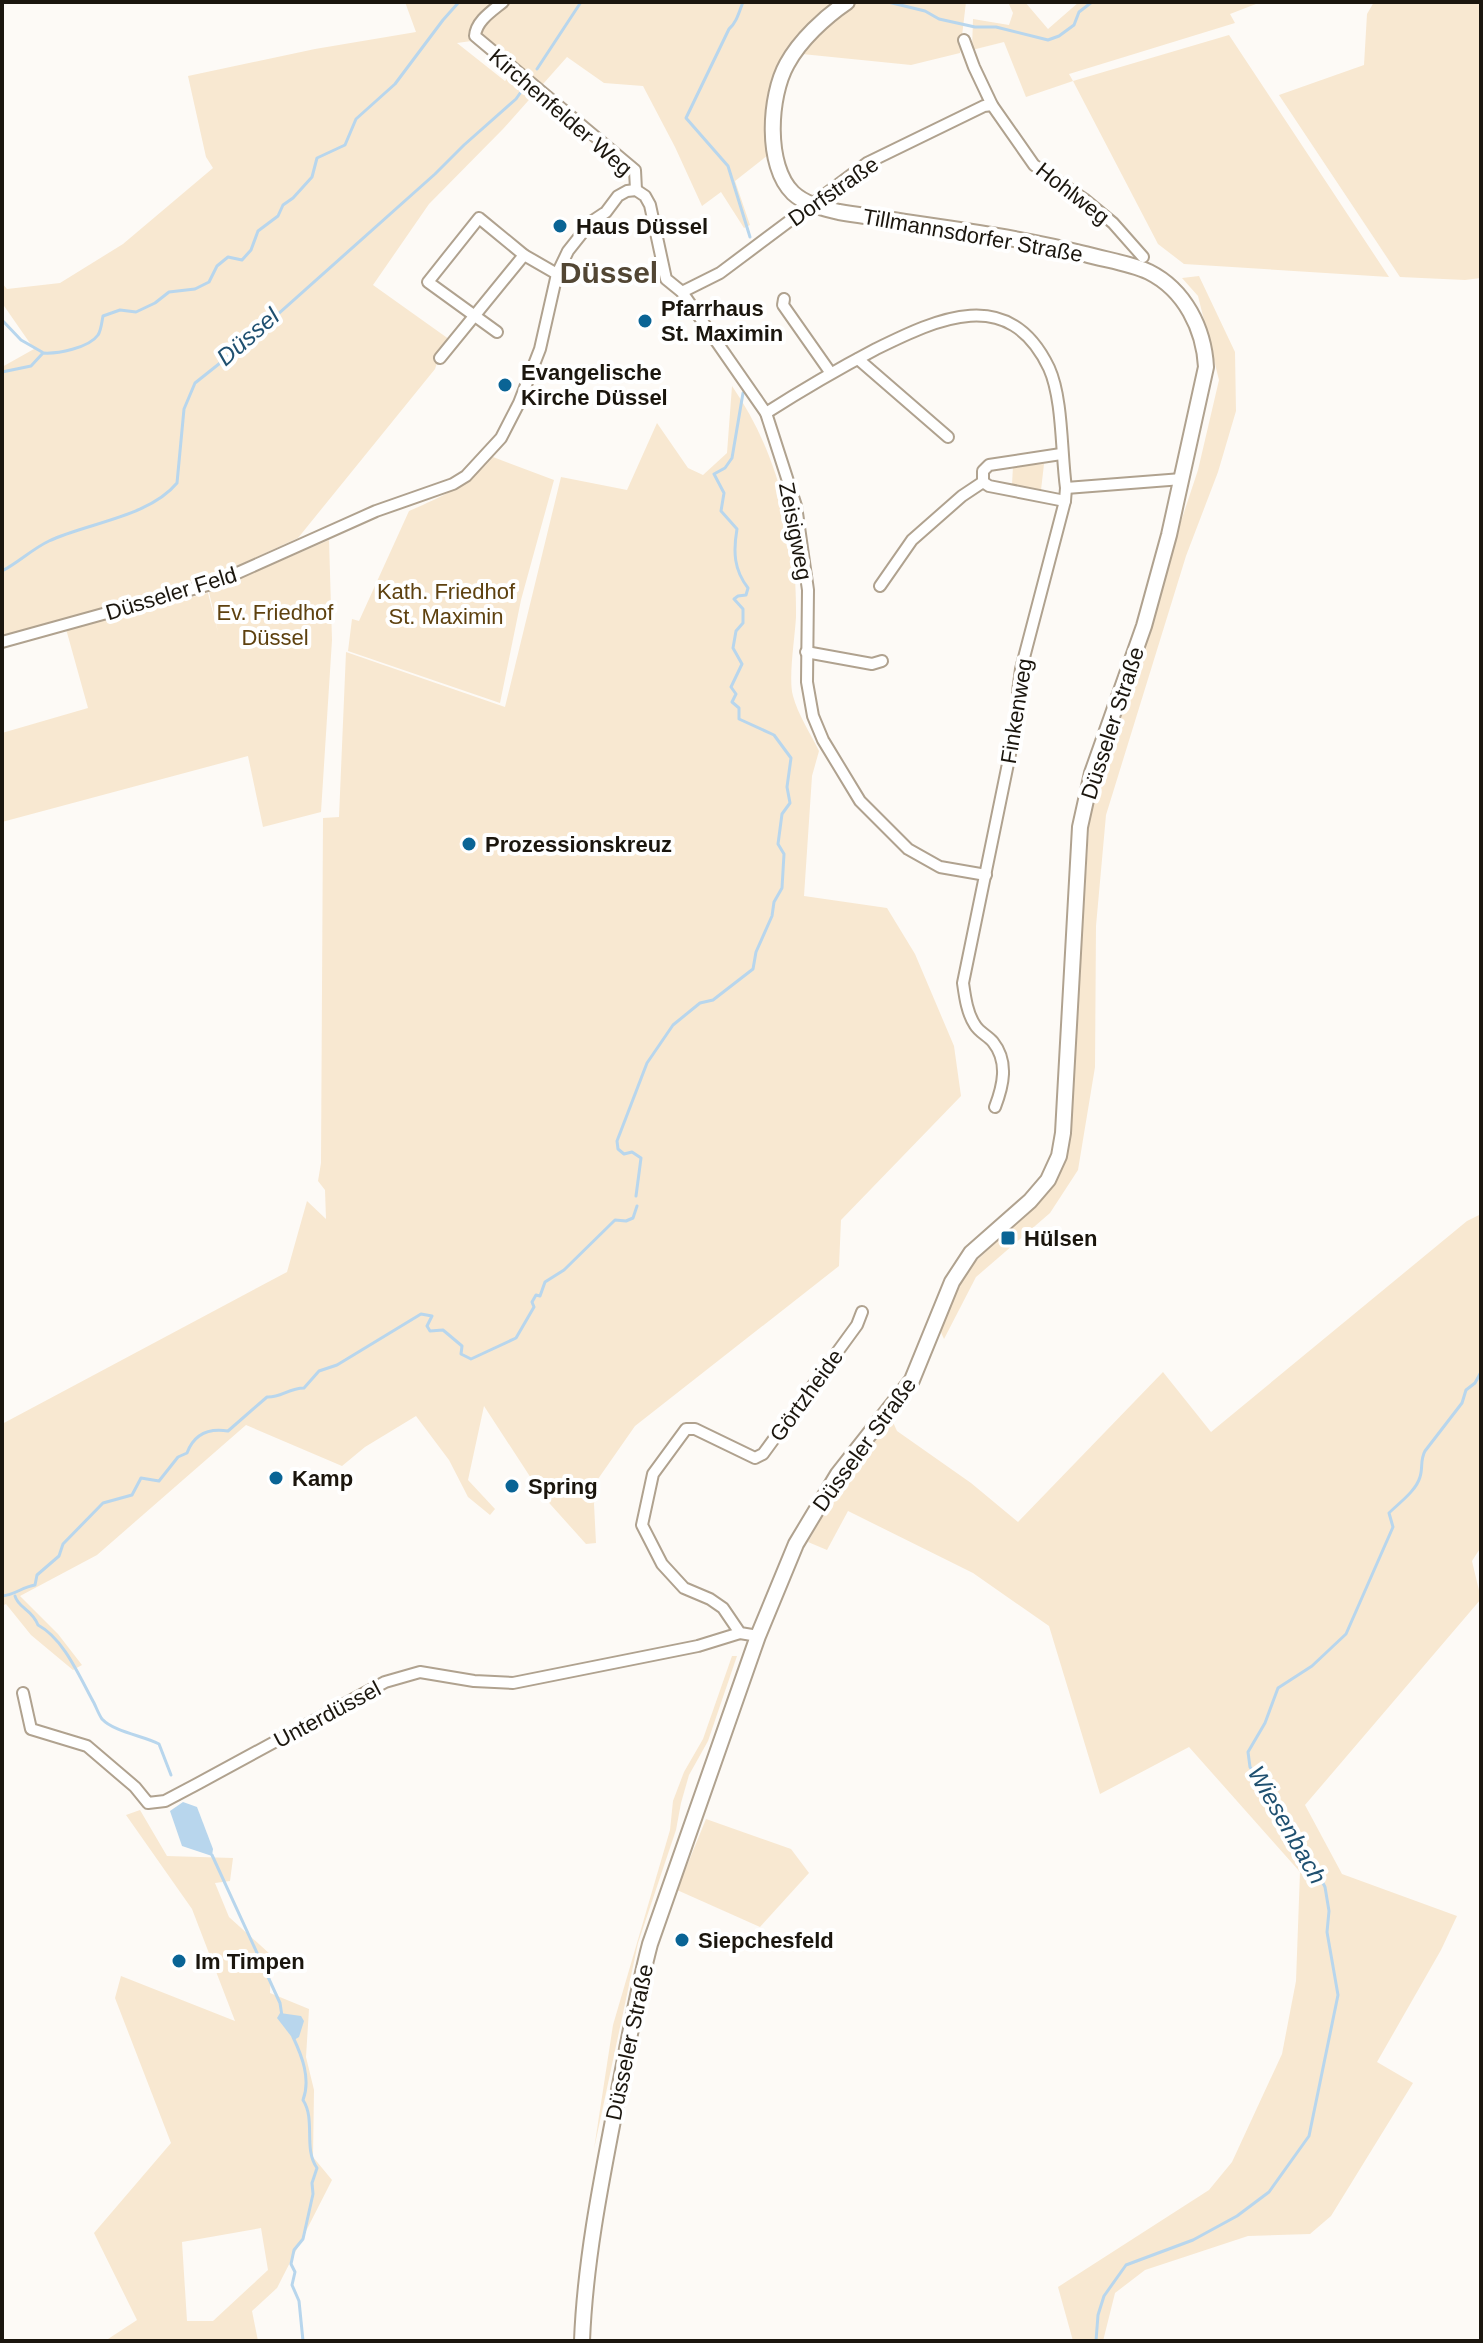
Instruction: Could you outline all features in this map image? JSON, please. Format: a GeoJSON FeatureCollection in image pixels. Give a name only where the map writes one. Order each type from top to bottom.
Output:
{"type":"FeatureCollection","features":[{"type":"Feature","properties":{"kind":"main road","name":"Tillmannsdorfer Straße"},"geometry":{"type":"LineString","coordinates":[[845,3],[795,50],[779,83],[773,147],[776,166],[783,181],[793,194],[813,205],[1062,248],[1149,272],[1165,283],[1184,302],[1193,317],[1206,357],[1205,378],[1182,479]]}},
{"type":"Feature","properties":{"kind":"main road","name":"Düsseler Straße"},"geometry":{"type":"LineString","coordinates":[[582,2341],[593,2237],[640,1982],[650,1944],[758,1636],[796,1544],[813,1513],[838,1474],[912,1380],[952,1282],[982,1241],[1039,1193],[1059,1156],[1063,1133],[1080,827],[1085,800],[1124,677],[1144,626],[1182,479]]}},
{"type":"Feature","properties":{"kind":"street","name":"Kirchenfelder Weg"},"geometry":{"type":"LineString","coordinates":[[503,2],[475,29],[475,36],[635,170],[636,190]]}},
{"type":"Feature","properties":{"kind":"street","name":"Hohlweg"},"geometry":{"type":"LineString","coordinates":[[964,40],[992,105],[1034,165],[1113,223],[1143,257]]}},
{"type":"Feature","properties":{"kind":"street","name":"Dorfstraße"},"geometry":{"type":"LineString","coordinates":[[682,292],[720,273],[867,163],[973,111],[992,105]]}},
{"type":"Feature","properties":{"kind":"street"},"geometry":{"type":"LineString","coordinates":[[497,332],[428,282],[479,218],[524,255],[557,274],[568,251],[591,222],[606,212],[618,196],[636,190],[645,196],[650,205],[666,279],[682,292],[766,413]]}},
{"type":"Feature","properties":{"kind":"street"},"geometry":{"type":"LineString","coordinates":[[440,358],[524,255]]}},
{"type":"Feature","properties":{"kind":"street","name":"Düsseler Feld"},"geometry":{"type":"LineString","coordinates":[[2,642],[215,583],[376,511],[453,484],[486,456],[501,438],[530,377],[551,307],[557,274]]}},
{"type":"Feature","properties":{"kind":"street"},"geometry":{"type":"LineString","coordinates":[[784,299],[783,305],[830,372]]}},
{"type":"Feature","properties":{"kind":"street","name":"Finkenweg"},"geometry":{"type":"LineString","coordinates":[[766,413],[830,372],[921,327],[949,317],[974,315],[1002,321],[1027,338],[1048,366],[1056,393],[1065,501],[1021,669],[1020,705],[963,983],[975,1026],[995,1044],[1003,1063],[1003,1086],[995,1107]]}},
{"type":"Feature","properties":{"kind":"street"},"geometry":{"type":"LineString","coordinates":[[858,359],[948,437]]}},
{"type":"Feature","properties":{"kind":"street","name":"Zeisigweg"},"geometry":{"type":"LineString","coordinates":[[766,413],[796,506],[808,590],[807,682],[813,716],[823,740],[860,801],[908,849],[940,867],[986,875]]}},
{"type":"Feature","properties":{"kind":"street"},"geometry":{"type":"LineString","coordinates":[[983,482],[983,471],[989,465],[1061,454]]}},
{"type":"Feature","properties":{"kind":"street"},"geometry":{"type":"LineString","coordinates":[[1066,488],[1182,479]]}},
{"type":"Feature","properties":{"kind":"street"},"geometry":{"type":"LineString","coordinates":[[983,482],[989,486],[1065,501]]}},
{"type":"Feature","properties":{"kind":"street"},"geometry":{"type":"LineString","coordinates":[[880,586],[912,540],[962,496],[983,482]]}},
{"type":"Feature","properties":{"kind":"street"},"geometry":{"type":"LineString","coordinates":[[806,652],[872,664],[882,661]]}},
{"type":"Feature","properties":{"kind":"street","name":"Görtzheide"},"geometry":{"type":"LineString","coordinates":[[740,1633],[723,1608],[684,1588],[662,1564],[642,1525],[653,1474],[686,1429],[695,1429],[755,1458],[763,1454],[857,1325],[862,1312]]}},
{"type":"Feature","properties":{"kind":"street"},"geometry":{"type":"LineString","coordinates":[[740,1633],[758,1636]]}},
{"type":"Feature","properties":{"kind":"street","name":"Unterdüssel"},"geometry":{"type":"LineString","coordinates":[[23,1693],[31,1729],[87,1746],[135,1787],[148,1803],[165,1801],[385,1682],[420,1672],[474,1681],[513,1683],[698,1646],[740,1633]]}},
{"type":"Feature","properties":{"kind":"green space"},"geometry":{"type":"Polygon","coordinates":[[[405,2],[966,2],[960,53],[911,65],[802,54],[790,46],[773,76],[768,155],[735,181],[750,225],[744,228],[721,192],[702,206],[643,86],[604,83],[567,57],[503,129],[429,204],[373,285],[453,342],[438,360],[435,369],[298,538],[198,584],[2,638],[2,367],[34,349],[2,303],[2,283],[7,289],[60,283],[123,244],[213,168],[206,157],[188,76],[315,49],[416,32],[405,2]],[[486,39],[457,43],[505,81],[520,65],[486,39]]]}},
{"type":"Feature","properties":{"kind":"green space"},"geometry":{"type":"Polygon","coordinates":[[[1008,2],[1025,2],[1048,29],[1079,2],[1256,4],[1230,14],[1235,23],[1069,74],[1073,81],[1026,97],[1004,42],[972,50],[973,19],[1009,25],[1013,13],[1008,2]]]}},
{"type":"Feature","properties":{"kind":"green space"},"geometry":{"type":"Polygon","coordinates":[[[1374,2],[1481,2],[1481,278],[1400,277],[1279,95],[1364,65],[1367,14],[1374,2]]]}},
{"type":"Feature","properties":{"kind":"green space"},"geometry":{"type":"Polygon","coordinates":[[[1229,35],[1389,277],[1184,264],[1158,244],[1073,81],[1229,35]]]}},
{"type":"Feature","properties":{"kind":"green space"},"geometry":{"type":"Polygon","coordinates":[[[1199,276],[1235,352],[1236,411],[1218,472],[1186,556],[1106,815],[1096,926],[1095,1067],[1078,1170],[1050,1213],[976,1277],[944,1339],[939,1328],[966,1271],[1050,1189],[1074,1065],[1090,811],[1106,748],[1198,470],[1219,380],[1198,296],[1182,278],[1199,276]]]}},
{"type":"Feature","properties":{"kind":"green space"},"geometry":{"type":"Polygon","coordinates":[[[732,386],[762,439],[789,525],[796,617],[792,689],[798,710],[819,751],[812,776],[804,896],[887,908],[915,954],[954,1046],[961,1096],[841,1220],[839,1266],[635,1426],[598,1479],[594,1504],[596,1543],[586,1544],[542,1495],[484,1406],[468,1480],[495,1509],[490,1515],[468,1497],[449,1460],[416,1416],[365,1447],[342,1466],[246,1425],[97,1555],[20,1596],[58,1634],[82,1665],[73,1670],[31,1635],[6,1604],[2,1606],[2,1424],[287,1272],[307,1201],[326,1219],[325,1190],[318,1181],[321,1163],[323,818],[339,817],[346,652],[505,707],[561,477],[627,490],[657,423],[688,468],[703,475],[727,453],[732,386]]]}},
{"type":"Feature","properties":{"kind":"green space","name":"Kath. Friedhof St. Maximin"},"geometry":{"type":"Polygon","coordinates":[[[493,457],[554,480],[521,600],[500,703],[348,651],[352,619],[359,621],[409,511],[465,482],[493,457]]]}},
{"type":"Feature","properties":{"kind":"green space"},"geometry":{"type":"Polygon","coordinates":[[[1044,464],[1041,490],[1012,485],[1013,466],[1044,464]]]}},
{"type":"Feature","properties":{"kind":"green space","name":"Ev. Friedhof Düssel"},"geometry":{"type":"Polygon","coordinates":[[[329,540],[332,640],[321,812],[263,827],[248,756],[2,822],[2,733],[88,708],[66,629],[208,593],[218,632],[209,592],[329,540]]]}},
{"type":"Feature","properties":{"kind":"green space"},"geometry":{"type":"Polygon","coordinates":[[[1481,1214],[1481,1547],[1472,1561],[1481,1599],[1305,1805],[1342,1874],[1457,1916],[1377,2062],[1413,2083],[1331,2216],[1310,2234],[1248,2236],[1145,2270],[1115,2293],[1103,2341],[1073,2341],[1058,2287],[1209,2190],[1232,2162],[1282,2054],[1296,1981],[1300,1872],[1189,1747],[1100,1794],[1049,1626],[973,1573],[848,1511],[827,1550],[808,1542],[837,1490],[892,1420],[897,1431],[971,1483],[1018,1522],[1163,1372],[1211,1432],[1467,1221],[1481,1214]]]}},
{"type":"Feature","properties":{"kind":"green space"},"geometry":{"type":"Polygon","coordinates":[[[732,1656],[737,1656],[708,1741],[689,1775],[676,1830],[638,1943],[594,2149],[613,2025],[670,1830],[673,1801],[684,1772],[703,1739],[732,1656]]]}},
{"type":"Feature","properties":{"kind":"green space"},"geometry":{"type":"Polygon","coordinates":[[[140,1810],[167,1856],[233,1858],[230,1881],[215,1883],[229,1917],[271,1955],[270,1993],[309,2009],[306,2057],[314,2090],[313,2157],[332,2180],[277,2288],[252,2311],[258,2341],[105,2341],[137,2320],[94,2233],[171,2143],[115,1998],[121,1976],[235,2021],[192,1909],[126,1815],[140,1810]],[[261,2228],[182,2242],[187,2321],[213,2321],[268,2270],[261,2228]]]}},
{"type":"Feature","properties":{"kind":"green space"},"geometry":{"type":"Polygon","coordinates":[[[706,1819],[791,1849],[809,1873],[760,1927],[677,1890],[706,1819]]]}},
{"type":"Feature","properties":{"kind":"water"},"geometry":{"type":"Polygon","coordinates":[[[183,1802],[197,1807],[213,1849],[212,1856],[182,1846],[170,1811],[183,1802]]]}},
{"type":"Feature","properties":{"kind":"water"},"geometry":{"type":"Polygon","coordinates":[[[280,2013],[301,2016],[304,2021],[299,2037],[294,2040],[277,2018],[280,2013]]]}},
{"type":"Feature","properties":{"kind":"waterway","name":"Düssel"},"geometry":{"type":"LineString","coordinates":[[2,372],[31,366],[43,353],[80,347],[94,340],[103,316],[120,310],[136,312],[169,292],[195,289],[209,282],[217,266],[228,257],[242,260],[251,250],[258,231],[278,216],[283,205],[312,177],[317,158],[345,145],[356,119],[395,84],[459,2]]}},
{"type":"Feature","properties":{"kind":"waterway","name":"Düssel"},"geometry":{"type":"LineString","coordinates":[[537,69],[581,2]]}},
{"type":"Feature","properties":{"kind":"waterway"},"geometry":{"type":"LineString","coordinates":[[743,2],[686,118],[728,166],[750,237]]}},
{"type":"Feature","properties":{"kind":"waterway","name":"Düssel"},"geometry":{"type":"LineString","coordinates":[[888,2],[925,11],[939,19],[975,27],[996,27],[1048,40],[1074,25],[1079,12],[1092,2]]}},
{"type":"Feature","properties":{"kind":"waterway","name":"Düssel"},"geometry":{"type":"LineString","coordinates":[[2,571],[49,541],[134,512],[165,495],[177,483],[184,409],[195,383],[249,340],[435,174],[523,89]]}},
{"type":"Feature","properties":{"kind":"waterway"},"geometry":{"type":"LineString","coordinates":[[2,320],[21,340],[42,352]]}},
{"type":"Feature","properties":{"kind":"waterway"},"geometry":{"type":"LineString","coordinates":[[636,1196],[641,1158],[632,1152],[624,1154],[618,1149],[617,1141],[647,1063],[673,1025],[700,1003],[713,1000],[753,969],[756,952],[782,888],[784,854],[778,844],[782,814],[790,803],[787,787],[791,758],[774,735],[739,719],[739,708],[732,702],[736,694],[731,687],[742,664],[733,648],[736,631],[743,623],[743,609],[734,599],[746,595],[748,588],[736,560],[737,529],[721,511],[724,493],[714,474],[725,468],[732,458],[743,393]]}},
{"type":"Feature","properties":{"kind":"waterway"},"geometry":{"type":"LineString","coordinates":[[2,1596],[35,1585],[37,1575],[59,1556],[63,1544],[103,1503],[132,1495],[141,1478],[159,1481],[198,1437],[215,1430],[228,1431],[267,1397],[304,1388],[319,1371],[337,1365],[421,1314],[432,1316],[427,1326],[430,1331],[443,1330],[462,1346],[461,1354],[471,1359],[516,1338],[545,1282],[564,1270],[615,1220],[633,1218],[637,1206]]}},
{"type":"Feature","properties":{"kind":"waterway","name":"Wiesenbach"},"geometry":{"type":"LineString","coordinates":[[1096,2341],[1098,2315],[1104,2296],[1126,2265],[1193,2240],[1237,2216],[1269,2192],[1309,2136],[1338,1995],[1327,1932],[1329,1911],[1325,1887],[1309,1856],[1250,1767],[1248,1752],[1265,1723],[1278,1688],[1312,1666],[1346,1634],[1393,1527],[1389,1513],[1415,1487],[1425,1451],[1462,1403],[1466,1390],[1475,1383],[1481,1372]]}},
{"type":"Feature","properties":{"kind":"waterway"},"geometry":{"type":"LineString","coordinates":[[15,1596],[38,1625],[56,1639],[77,1670],[102,1719],[114,1727],[159,1744],[171,1775]]}},
{"type":"Feature","properties":{"kind":"waterway"},"geometry":{"type":"LineString","coordinates":[[212,1855],[280,2003],[282,2016]]}},
{"type":"Feature","properties":{"kind":"waterway"},"geometry":{"type":"LineString","coordinates":[[293,2037],[304,2068],[306,2084],[303,2100],[309,2116],[311,2152],[317,2168],[303,2239],[294,2250],[291,2264],[295,2272],[292,2285],[299,2301],[303,2341]]}},
{"type":"Feature","properties":{"kind":"place","name":"Haus Düssel"},"geometry":{"type":"Point","coordinates":[560,226]}},
{"type":"Feature","properties":{"kind":"place","name":"Pfarrhaus St. Maximin"},"geometry":{"type":"Point","coordinates":[645,321]}},
{"type":"Feature","properties":{"kind":"place","name":"Evangelische Kirche Düssel"},"geometry":{"type":"Point","coordinates":[505,385]}},
{"type":"Feature","properties":{"kind":"place","name":"Prozessionskreuz"},"geometry":{"type":"Point","coordinates":[469,844]}},
{"type":"Feature","properties":{"kind":"place","name":"Hülsen"},"geometry":{"type":"Point","coordinates":[1008,1238]}},
{"type":"Feature","properties":{"kind":"place","name":"Kamp"},"geometry":{"type":"Point","coordinates":[276,1478]}},
{"type":"Feature","properties":{"kind":"place","name":"Spring"},"geometry":{"type":"Point","coordinates":[512,1486]}},
{"type":"Feature","properties":{"kind":"place","name":"Siepchesfeld"},"geometry":{"type":"Point","coordinates":[682,1940]}},
{"type":"Feature","properties":{"kind":"place","name":"Im Timpen"},"geometry":{"type":"Point","coordinates":[179,1961]}},
{"type":"Feature","properties":{"kind":"district","name":"Düssel"},"geometry":{"type":"Point","coordinates":[609,273]}}]}
